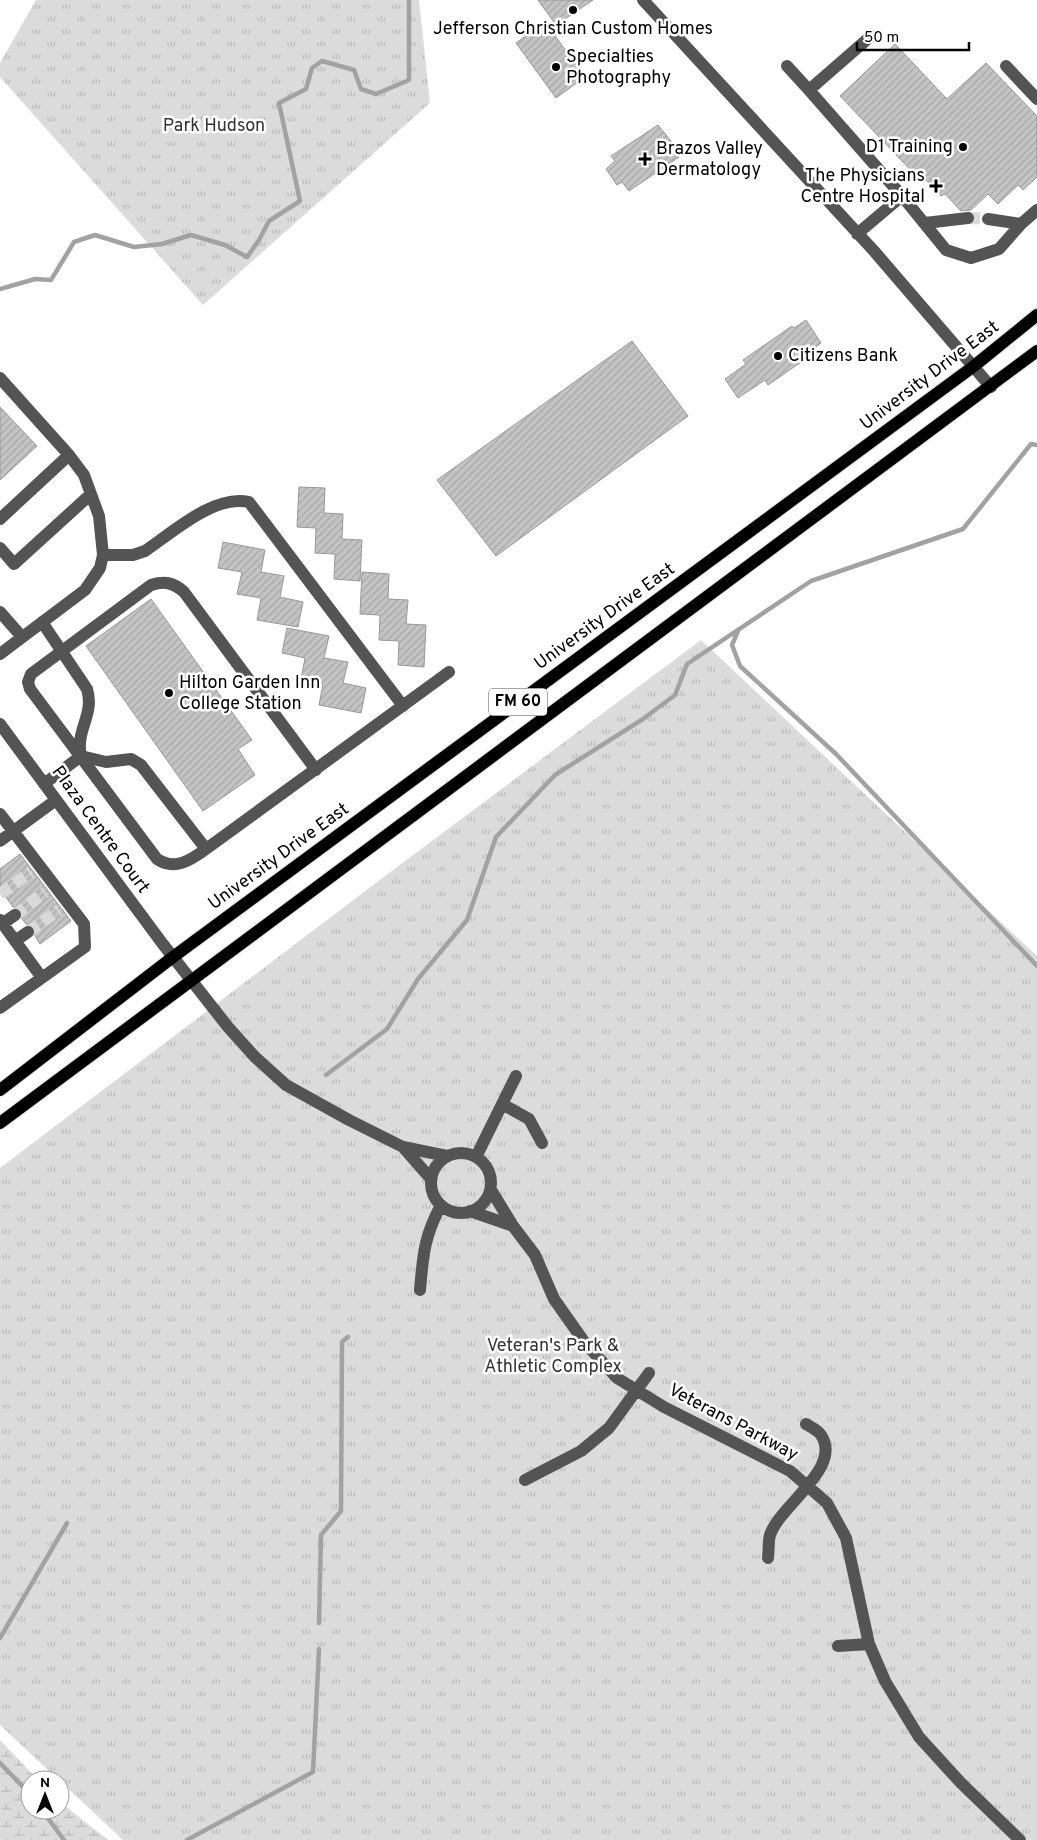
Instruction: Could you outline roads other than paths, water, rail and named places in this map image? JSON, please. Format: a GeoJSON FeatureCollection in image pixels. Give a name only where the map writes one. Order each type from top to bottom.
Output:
{"type":"FeatureCollection","features":[{"type":"Feature","properties":{"kind":"main road","name":"University Drive East"},"geometry":{"type":"LineString","coordinates":[[0,1090],[173,957],[974,366],[1037,315]]}},
{"type":"Feature","properties":{"kind":"main road","name":"FM 60"},"geometry":{"type":"LineString","coordinates":[[0,1123],[1037,351]]}},
{"type":"Feature","properties":{"kind":"street"},"geometry":{"type":"LineString","coordinates":[[643,0],[858,234],[991,387]]}},
{"type":"Feature","properties":{"kind":"street"},"geometry":{"type":"LineString","coordinates":[[809,90],[871,36]]}},
{"type":"Feature","properties":{"kind":"street"},"geometry":{"type":"LineString","coordinates":[[786,66],[925,222],[946,250],[971,258],[999,249],[1021,224],[1037,210]]}},
{"type":"Feature","properties":{"kind":"street"},"geometry":{"type":"LineString","coordinates":[[1006,66],[1037,99]]}},
{"type":"Feature","properties":{"kind":"street"},"geometry":{"type":"LineString","coordinates":[[858,234],[902,196]]}},
{"type":"Feature","properties":{"kind":"street"},"geometry":{"type":"LineString","coordinates":[[925,222],[968,218]]}},
{"type":"Feature","properties":{"kind":"street"},"geometry":{"type":"LineString","coordinates":[[988,219],[1021,224]]}},
{"type":"Feature","properties":{"kind":"street"},"geometry":{"type":"LineString","coordinates":[[0,378],[69,455],[84,475],[99,516],[103,555],[100,568],[85,590],[0,654]]}},
{"type":"Feature","properties":{"kind":"street"},"geometry":{"type":"LineString","coordinates":[[0,519],[69,455]]}},
{"type":"Feature","properties":{"kind":"street"},"geometry":{"type":"LineString","coordinates":[[0,548],[14,564],[91,494]]}},
{"type":"Feature","properties":{"kind":"street"},"geometry":{"type":"LineString","coordinates":[[103,555],[133,555],[145,551],[209,508],[225,502],[239,500],[249,502],[403,706]]}},
{"type":"Feature","properties":{"kind":"street"},"geometry":{"type":"LineString","coordinates":[[316,770],[184,592],[177,586],[167,582],[151,585],[31,674],[28,682],[30,689],[158,859],[165,864],[183,863],[206,849],[316,770],[449,672]]}},
{"type":"Feature","properties":{"kind":"street"},"geometry":{"type":"LineString","coordinates":[[0,612],[22,637]]}},
{"type":"Feature","properties":{"kind":"street"},"geometry":{"type":"LineString","coordinates":[[42,622],[87,689],[91,700],[90,709],[80,734],[79,747],[81,756]]}},
{"type":"Feature","properties":{"kind":"street","name":"Plaza Centre Court"},"geometry":{"type":"LineString","coordinates":[[0,724],[190,980]]}},
{"type":"Feature","properties":{"kind":"street"},"geometry":{"type":"LineString","coordinates":[[44,784],[81,756]]}},
{"type":"Feature","properties":{"kind":"street"},"geometry":{"type":"LineString","coordinates":[[81,756],[106,762],[131,759],[141,765],[206,849]]}},
{"type":"Feature","properties":{"kind":"street"},"geometry":{"type":"LineString","coordinates":[[0,841],[56,800]]}},
{"type":"Feature","properties":{"kind":"street"},"geometry":{"type":"LineString","coordinates":[[0,814],[14,831],[35,869],[64,907],[84,924],[85,947],[0,1008]]}},
{"type":"Feature","properties":{"kind":"street"},"geometry":{"type":"LineString","coordinates":[[15,915],[1,922],[42,978]]}},
{"type":"Feature","properties":{"kind":"street"},"geometry":{"type":"LineString","coordinates":[[15,941],[28,932]]}},
{"type":"Feature","properties":{"kind":"street"},"geometry":{"type":"LineString","coordinates":[[190,980],[255,1057],[286,1085],[403,1147],[447,1156],[467,1153],[476,1156],[489,1171],[491,1190],[483,1203],[470,1212]]}},
{"type":"Feature","properties":{"kind":"street"},"geometry":{"type":"LineString","coordinates":[[476,1156],[516,1076]]}},
{"type":"Feature","properties":{"kind":"street"},"geometry":{"type":"LineString","coordinates":[[502,1104],[529,1119],[542,1143]]}},
{"type":"Feature","properties":{"kind":"street"},"geometry":{"type":"LineString","coordinates":[[403,1147],[431,1179],[435,1198],[441,1205],[460,1213],[470,1212],[513,1226]]}},
{"type":"Feature","properties":{"kind":"street"},"geometry":{"type":"LineString","coordinates":[[431,1179],[439,1162],[447,1156]]}},
{"type":"Feature","properties":{"kind":"street","name":"Veterans Parkway"},"geometry":{"type":"LineString","coordinates":[[491,1190],[513,1226],[535,1255],[554,1299],[585,1343],[617,1378],[634,1391],[790,1471],[826,1503],[846,1538],[869,1644],[885,1681],[919,1737],[1016,1839]]}},
{"type":"Feature","properties":{"kind":"street"},"geometry":{"type":"LineString","coordinates":[[420,1290],[423,1248],[429,1227],[441,1205]]}},
{"type":"Feature","properties":{"kind":"street"},"geometry":{"type":"LineString","coordinates":[[525,1480],[581,1452],[609,1428],[648,1373]]}},
{"type":"Feature","properties":{"kind":"street"},"geometry":{"type":"LineString","coordinates":[[768,1558],[770,1536],[783,1513],[808,1486],[826,1460],[826,1446],[820,1434],[806,1424]]}},
{"type":"Feature","properties":{"kind":"street"},"geometry":{"type":"LineString","coordinates":[[838,1646],[869,1644]]}},
{"type":"Feature","properties":{"kind":"waterway"},"geometry":{"type":"LineString","coordinates":[[0,289],[35,279],[51,280],[74,242],[95,235],[134,247],[162,244],[191,235],[225,245],[247,257],[269,221],[300,201],[279,103],[306,89],[312,68],[322,61],[354,70],[361,89],[376,94],[409,80],[409,0]]}},
{"type":"Feature","properties":{"kind":"waterway"},"geometry":{"type":"LineString","coordinates":[[326,1075],[387,1029],[418,979],[467,920],[496,837],[555,775],[643,719],[675,695],[687,664],[811,581],[963,529],[1031,444],[1037,445]]}},
{"type":"Feature","properties":{"kind":"waterway"},"geometry":{"type":"LineString","coordinates":[[738,631],[732,645],[740,666],[836,754],[1037,966]]}},
{"type":"Feature","properties":{"kind":"waterway"},"geometry":{"type":"LineString","coordinates":[[319,1623],[321,1535],[341,1511],[342,1342],[348,1337]]}},
{"type":"Feature","properties":{"kind":"waterway"},"geometry":{"type":"LineString","coordinates":[[0,1638],[67,1523]]}},
{"type":"Feature","properties":{"kind":"waterway"},"geometry":{"type":"LineString","coordinates":[[187,1840],[313,1772],[319,1649]]}},
{"type":"Feature","properties":{"kind":"waterway"},"geometry":{"type":"LineString","coordinates":[[0,1763],[20,1784]]}},
{"type":"Feature","properties":{"kind":"waterway"},"geometry":{"type":"LineString","coordinates":[[49,1820],[64,1840]]}},
{"type":"Feature","properties":{"kind":"tunnel"},"geometry":{"type":"LineString","coordinates":[[968,218],[988,219]]}},
{"type":"Feature","properties":{"kind":"tunnel"},"geometry":{"type":"LineString","coordinates":[[0,894],[31,872]]}},
{"type":"Feature","properties":{"kind":"tunnel"},"geometry":{"type":"LineString","coordinates":[[15,915],[45,892]]}},
{"type":"Feature","properties":{"kind":"tunnel"},"geometry":{"type":"LineString","coordinates":[[28,932],[59,910]]}},
{"type":"Feature","properties":{"kind":"place","name":"Jefferson Christian Custom Homes"},"geometry":{"type":"Point","coordinates":[573,10]}},
{"type":"Feature","properties":{"kind":"place","name":"Specialties Photography"},"geometry":{"type":"Point","coordinates":[556,67]}},
{"type":"Feature","properties":{"kind":"place","name":"D1 Training"},"geometry":{"type":"Point","coordinates":[963,147]}},
{"type":"Feature","properties":{"kind":"place","name":"Brazos Valley Dermatology"},"geometry":{"type":"Point","coordinates":[645,159]}},
{"type":"Feature","properties":{"kind":"place","name":"The Physicians Centre Hospital"},"geometry":{"type":"Point","coordinates":[936,186]}},
{"type":"Feature","properties":{"kind":"place","name":"Citizens Bank"},"geometry":{"type":"Point","coordinates":[778,356]}},
{"type":"Feature","properties":{"kind":"place","name":"Hilton Garden Inn College Station"},"geometry":{"type":"Point","coordinates":[169,693]}},
{"type":"Feature","properties":{"kind":"park label","name":"Park Hudson"},"geometry":{"type":"Point","coordinates":[214,126]}},
{"type":"Feature","properties":{"kind":"park label","name":"Veteran's Park & Athletic Complex"},"geometry":{"type":"Point","coordinates":[553,1356]}}]}
